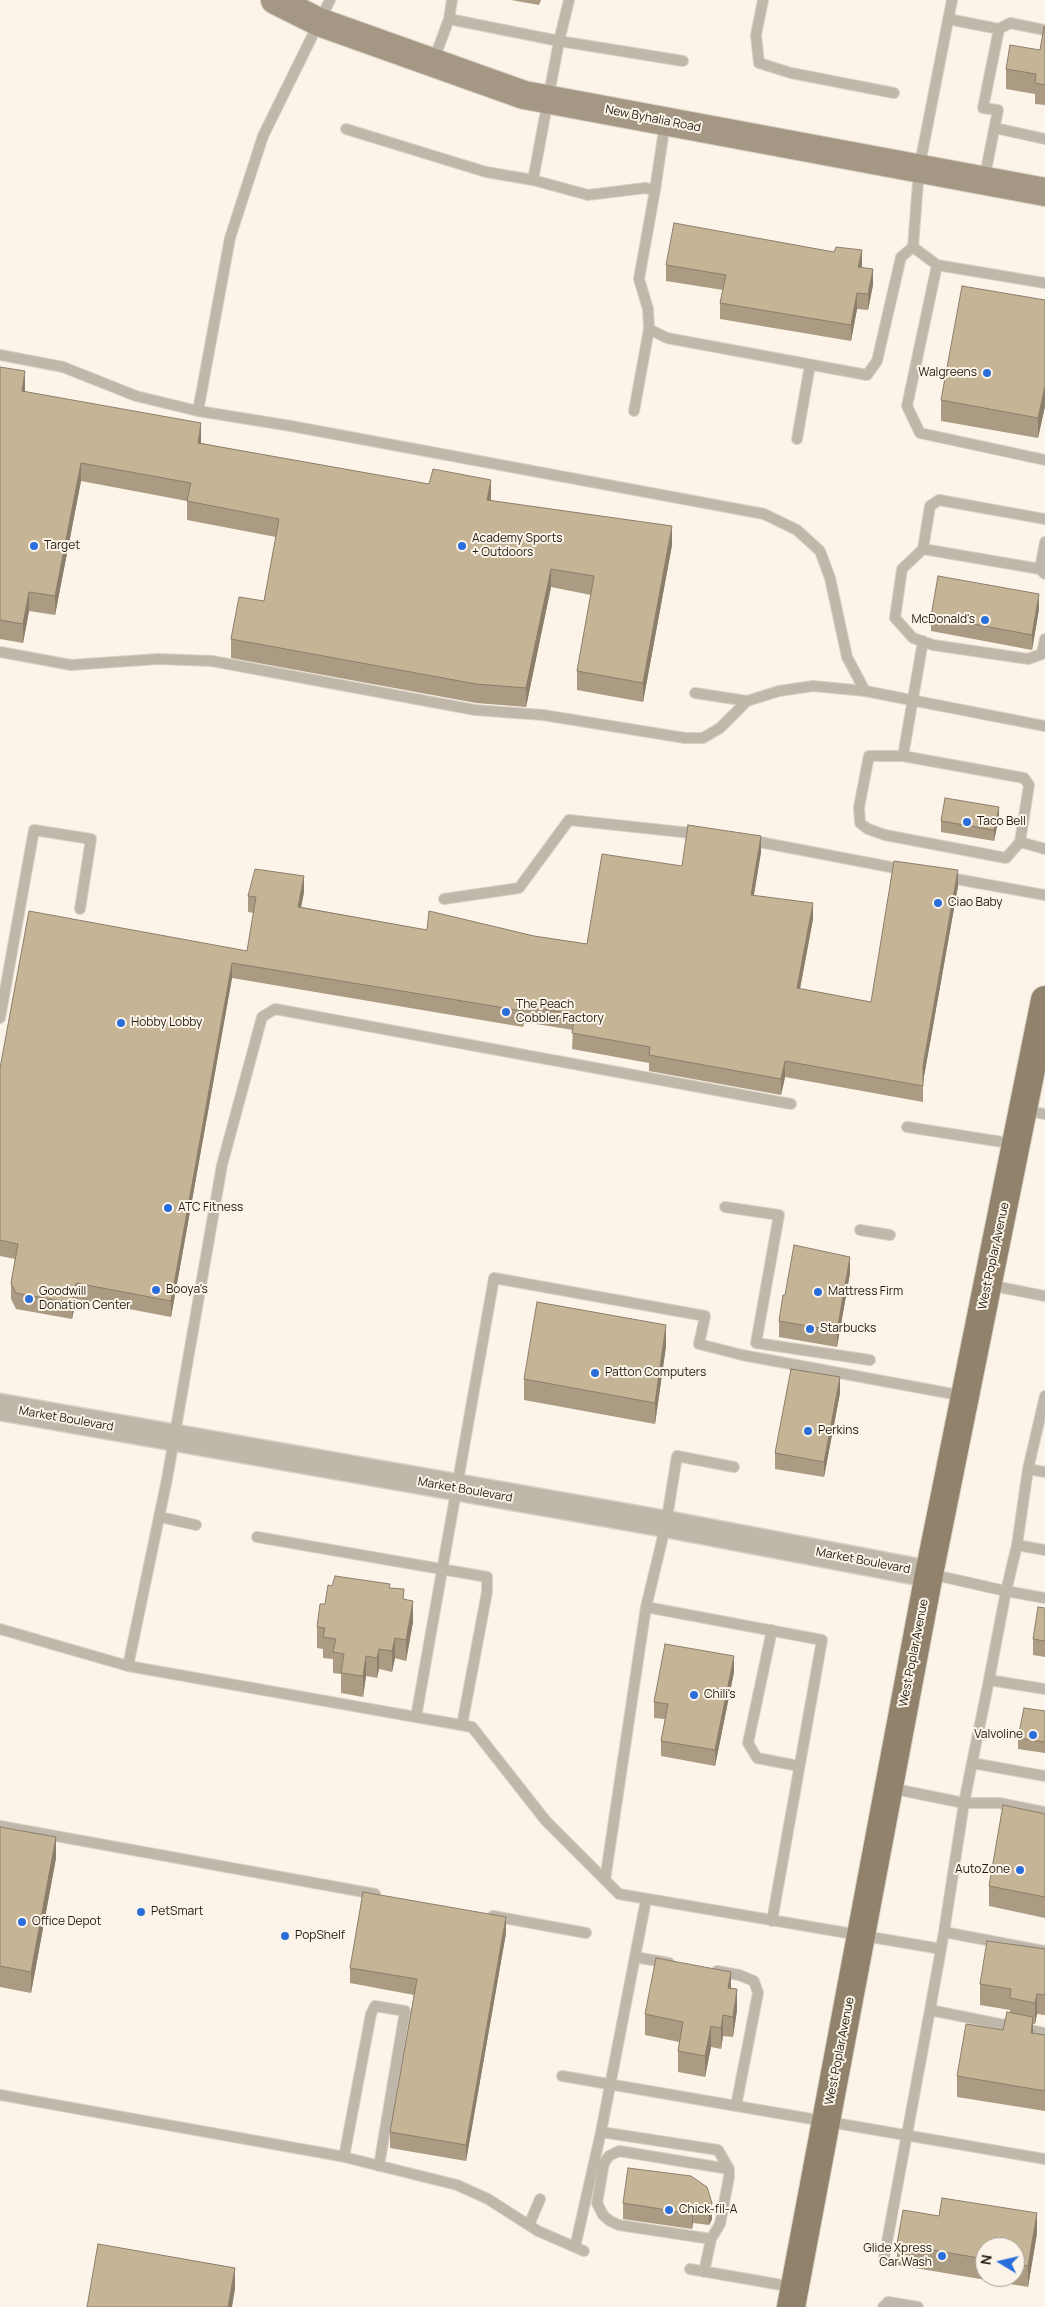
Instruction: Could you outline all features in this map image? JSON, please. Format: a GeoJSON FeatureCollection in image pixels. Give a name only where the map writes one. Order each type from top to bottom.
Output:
{"type":"FeatureCollection","features":[{"type":"Feature","properties":{"kind":"main road","name":"New Byhalia Road"},"geometry":{"type":"LineString","coordinates":[[275,0],[325,11],[433,63],[524,95],[1045,192]]}},
{"type":"Feature","properties":{"kind":"main road","name":"West Poplar Avenue"},"geometry":{"type":"LineString","coordinates":[[793,2297],[929,1574],[965,1396],[1017,1144],[1034,1112],[1045,1000]]}},
{"type":"Feature","properties":{"kind":"street","name":"Market Boulevard"},"geometry":{"type":"LineString","coordinates":[[0,1407],[456,1489],[666,1524],[929,1574]]}},
{"type":"Feature","properties":{"kind":"lane"},"geometry":{"type":"LineString","coordinates":[[433,63],[449,19],[452,0]]}},
{"type":"Feature","properties":{"kind":"lane"},"geometry":{"type":"LineString","coordinates":[[533,180],[547,99],[569,0]]}},
{"type":"Feature","properties":{"kind":"lane"},"geometry":{"type":"LineString","coordinates":[[763,0],[756,34],[759,63],[791,73],[894,93]]}},
{"type":"Feature","properties":{"kind":"lane"},"geometry":{"type":"LineString","coordinates":[[649,329],[667,338],[867,375],[877,361],[901,257],[913,246],[919,169],[952,0]]}},
{"type":"Feature","properties":{"kind":"lane"},"geometry":{"type":"LineString","coordinates":[[198,411],[230,238],[263,136],[325,11]]}},
{"type":"Feature","properties":{"kind":"lane"},"geometry":{"type":"LineString","coordinates":[[449,19],[559,41],[683,61]]}},
{"type":"Feature","properties":{"kind":"lane"},"geometry":{"type":"LineString","coordinates":[[948,19],[999,29],[1010,23],[1045,30]]}},
{"type":"Feature","properties":{"kind":"lane"},"geometry":{"type":"LineString","coordinates":[[984,181],[998,110],[983,108],[999,29]]}},
{"type":"Feature","properties":{"kind":"lane"},"geometry":{"type":"LineString","coordinates":[[634,411],[649,329],[648,309],[639,279],[665,122]]}},
{"type":"Feature","properties":{"kind":"lane"},"geometry":{"type":"LineString","coordinates":[[995,128],[1045,139]]}},
{"type":"Feature","properties":{"kind":"lane"},"geometry":{"type":"LineString","coordinates":[[346,129],[486,172],[533,180],[588,195],[645,188],[655,190]]}},
{"type":"Feature","properties":{"kind":"lane"},"geometry":{"type":"LineString","coordinates":[[913,246],[937,265],[1045,283]]}},
{"type":"Feature","properties":{"kind":"lane"},"geometry":{"type":"LineString","coordinates":[[937,265],[907,406],[920,433],[1045,460]]}},
{"type":"Feature","properties":{"kind":"lane"},"geometry":{"type":"LineString","coordinates":[[0,355],[62,367],[136,396],[198,411],[291,426],[764,514],[797,530],[820,550],[830,578],[847,658],[865,691]]}},
{"type":"Feature","properties":{"kind":"lane"},"geometry":{"type":"LineString","coordinates":[[797,439],[810,365]]}},
{"type":"Feature","properties":{"kind":"lane"},"geometry":{"type":"LineString","coordinates":[[1045,519],[940,500],[930,506],[923,549],[902,569],[895,618],[912,638],[923,642],[1028,659],[1042,654],[1045,639]]}},
{"type":"Feature","properties":{"kind":"lane"},"geometry":{"type":"LineString","coordinates":[[923,549],[1043,572],[1045,542]]}},
{"type":"Feature","properties":{"kind":"lane"},"geometry":{"type":"LineString","coordinates":[[903,756],[923,642]]}},
{"type":"Feature","properties":{"kind":"lane"},"geometry":{"type":"LineString","coordinates":[[0,652],[71,665],[158,659],[212,661],[475,710],[543,715],[686,738],[703,738],[720,728],[747,700]]}},
{"type":"Feature","properties":{"kind":"lane"},"geometry":{"type":"LineString","coordinates":[[695,693],[747,700],[779,691],[813,686],[865,691],[1045,726]]}},
{"type":"Feature","properties":{"kind":"lane"},"geometry":{"type":"LineString","coordinates":[[869,756],[903,756],[1024,778],[1029,785],[1020,842],[1006,858],[885,835],[868,830],[860,823],[859,807],[869,756]]}},
{"type":"Feature","properties":{"kind":"lane"},"geometry":{"type":"LineString","coordinates":[[444,899],[519,888],[569,820],[713,836]]}},
{"type":"Feature","properties":{"kind":"lane"},"geometry":{"type":"LineString","coordinates":[[0,1018],[34,830],[91,839],[80,909]]}},
{"type":"Feature","properties":{"kind":"lane"},"geometry":{"type":"LineString","coordinates":[[742,839],[916,872]]}},
{"type":"Feature","properties":{"kind":"lane"},"geometry":{"type":"LineString","coordinates":[[1020,842],[1045,849]]}},
{"type":"Feature","properties":{"kind":"lane"},"geometry":{"type":"LineString","coordinates":[[935,875],[1045,895]]}},
{"type":"Feature","properties":{"kind":"lane"},"geometry":{"type":"LineString","coordinates":[[128,1666],[160,1517],[222,1165],[262,1017],[275,1009],[791,1104]]}},
{"type":"Feature","properties":{"kind":"lane"},"geometry":{"type":"LineString","coordinates":[[907,1127],[1017,1144]]}},
{"type":"Feature","properties":{"kind":"lane"},"geometry":{"type":"LineString","coordinates":[[725,1207],[779,1215],[756,1343],[870,1360]]}},
{"type":"Feature","properties":{"kind":"lane"},"geometry":{"type":"LineString","coordinates":[[860,1230],[890,1235]]}},
{"type":"Feature","properties":{"kind":"lane"},"geometry":{"type":"LineString","coordinates":[[416,1717],[494,1278],[705,1316],[699,1344],[742,1356],[965,1396]]}},
{"type":"Feature","properties":{"kind":"lane"},"geometry":{"type":"LineString","coordinates":[[988,1285],[1045,1296]]}},
{"type":"Feature","properties":{"kind":"lane"},"geometry":{"type":"LineString","coordinates":[[884,2258],[944,1932],[964,1803],[1006,1591],[1017,1545],[1028,1469],[1041,1428],[1045,1396]]}},
{"type":"Feature","properties":{"kind":"lane"},"geometry":{"type":"LineString","coordinates":[[605,1880],[646,1607],[666,1524],[677,1456],[734,1467]]}},
{"type":"Feature","properties":{"kind":"lane"},"geometry":{"type":"LineString","coordinates":[[1028,1469],[1045,1472]]}},
{"type":"Feature","properties":{"kind":"lane"},"geometry":{"type":"LineString","coordinates":[[160,1517],[196,1525]]}},
{"type":"Feature","properties":{"kind":"lane"},"geometry":{"type":"LineString","coordinates":[[257,1537],[487,1577],[487,1592],[462,1725]]}},
{"type":"Feature","properties":{"kind":"lane"},"geometry":{"type":"LineString","coordinates":[[1017,1545],[1045,1550]]}},
{"type":"Feature","properties":{"kind":"lane"},"geometry":{"type":"LineString","coordinates":[[929,1574],[1045,1598]]}},
{"type":"Feature","properties":{"kind":"lane"},"geometry":{"type":"LineString","coordinates":[[646,1607],[822,1640],[772,1921]]}},
{"type":"Feature","properties":{"kind":"lane"},"geometry":{"type":"LineString","coordinates":[[0,1629],[128,1666],[472,1727],[546,1821],[619,1894],[941,1949]]}},
{"type":"Feature","properties":{"kind":"lane"},"geometry":{"type":"LineString","coordinates":[[772,1630],[748,1744],[757,1758],[799,1766]]}},
{"type":"Feature","properties":{"kind":"lane"},"geometry":{"type":"LineString","coordinates":[[989,1680],[1045,1689]]}},
{"type":"Feature","properties":{"kind":"lane"},"geometry":{"type":"LineString","coordinates":[[972,1763],[1045,1776]]}},
{"type":"Feature","properties":{"kind":"lane"},"geometry":{"type":"LineString","coordinates":[[889,1788],[964,1803],[999,1803],[1045,1812]]}},
{"type":"Feature","properties":{"kind":"lane"},"geometry":{"type":"LineString","coordinates":[[0,1826],[384,1896]]}},
{"type":"Feature","properties":{"kind":"lane"},"geometry":{"type":"LineString","coordinates":[[0,2095],[344,2157],[457,2184],[488,2198],[529,2225],[579,2249],[646,1900]]}},
{"type":"Feature","properties":{"kind":"lane"},"geometry":{"type":"LineString","coordinates":[[482,1914],[586,1933]]}},
{"type":"Feature","properties":{"kind":"lane"},"geometry":{"type":"LineString","coordinates":[[944,1932],[1045,1951]]}},
{"type":"Feature","properties":{"kind":"lane"},"geometry":{"type":"LineString","coordinates":[[635,1957],[682,1965]]}},
{"type":"Feature","properties":{"kind":"lane"},"geometry":{"type":"LineString","coordinates":[[711,1970],[739,1975],[754,1981],[758,1993],[736,2106]]}},
{"type":"Feature","properties":{"kind":"lane"},"geometry":{"type":"LineString","coordinates":[[344,2157],[371,2014],[375,2006],[404,2011],[379,2166]]}},
{"type":"Feature","properties":{"kind":"lane"},"geometry":{"type":"LineString","coordinates":[[930,2010],[1045,2033]]}},
{"type":"Feature","properties":{"kind":"lane"},"geometry":{"type":"LineString","coordinates":[[562,2076],[826,2123],[1045,2159]]}},
{"type":"Feature","properties":{"kind":"lane"},"geometry":{"type":"LineString","coordinates":[[601,2132],[718,2150],[729,2169],[720,2224],[711,2239],[704,2272]]}},
{"type":"Feature","properties":{"kind":"lane"},"geometry":{"type":"LineString","coordinates":[[711,2239],[620,2225],[610,2221],[603,2215],[597,2203],[604,2163],[609,2156],[619,2151],[729,2169]]}},
{"type":"Feature","properties":{"kind":"lane"},"geometry":{"type":"LineString","coordinates":[[529,2225],[540,2199]]}},
{"type":"Feature","properties":{"kind":"lane"},"geometry":{"type":"LineString","coordinates":[[690,2269],[793,2297]]}},
{"type":"Feature","properties":{"kind":"lane"},"geometry":{"type":"LineString","coordinates":[[883,2307],[888,2302],[918,2307]]}},
{"type":"Feature","properties":{"kind":"building"},"geometry":{"type":"Polygon","coordinates":[[[1044,27],[1045,85],[1035,83],[1036,74],[1006,69],[1010,45],[1040,50],[1044,27]]]}},
{"type":"Feature","properties":{"kind":"building"},"geometry":{"type":"Polygon","coordinates":[[[674,223],[834,252],[836,247],[862,250],[858,267],[873,269],[868,294],[857,293],[851,325],[720,303],[726,275],[666,265],[674,223]]]}},
{"type":"Feature","properties":{"kind":"building","name":"Walgreens"},"geometry":{"type":"Polygon","coordinates":[[[962,286],[1045,300],[1045,386],[1038,418],[941,400],[962,286]]]}},
{"type":"Feature","properties":{"kind":"building"},"geometry":{"type":"Polygon","coordinates":[[[0,367],[25,371],[22,391],[201,423],[198,443],[429,484],[433,469],[491,480],[487,500],[672,526],[643,683],[577,671],[594,576],[551,569],[526,688],[476,684],[231,639],[239,597],[264,601],[279,519],[187,501],[191,483],[81,463],[55,596],[29,592],[23,624],[0,620],[0,367]]]}},
{"type":"Feature","properties":{"kind":"building","name":"McDonald's"},"geometry":{"type":"Polygon","coordinates":[[[938,576],[1039,594],[1032,635],[931,616],[938,576]]]}},
{"type":"Feature","properties":{"kind":"building"},"geometry":{"type":"Polygon","coordinates":[[[945,798],[999,807],[994,830],[941,821],[945,798]]]}},
{"type":"Feature","properties":{"kind":"building"},"geometry":{"type":"Polygon","coordinates":[[[688,825],[761,836],[751,895],[813,903],[797,988],[871,1002],[894,861],[958,870],[923,1066],[923,1086],[785,1061],[781,1079],[649,1055],[650,1047],[572,1033],[575,1014],[524,1006],[523,1011],[232,963],[171,1301],[76,1283],[72,1303],[16,1293],[11,1283],[18,1244],[0,1240],[0,1068],[29,911],[247,951],[256,897],[248,896],[255,869],[304,876],[298,907],[427,930],[429,911],[534,936],[587,944],[602,854],[682,866],[688,825]]]}},
{"type":"Feature","properties":{"kind":"building","name":"Mattress Firm"},"geometry":{"type":"Polygon","coordinates":[[[794,1245],[850,1257],[837,1331],[779,1321],[794,1245]]]}},
{"type":"Feature","properties":{"kind":"building","name":"Patton Computers"},"geometry":{"type":"Polygon","coordinates":[[[537,1302],[666,1325],[655,1403],[524,1379],[537,1302]]]}},
{"type":"Feature","properties":{"kind":"building","name":"Perkins"},"geometry":{"type":"Polygon","coordinates":[[[791,1369],[840,1377],[824,1462],[775,1453],[791,1369]]]}},
{"type":"Feature","properties":{"kind":"building"},"geometry":{"type":"Polygon","coordinates":[[[335,1576],[390,1584],[389,1588],[404,1589],[403,1599],[413,1601],[406,1640],[395,1638],[392,1651],[379,1649],[377,1658],[366,1656],[363,1676],[341,1673],[344,1654],[333,1652],[336,1639],[323,1637],[325,1628],[317,1627],[320,1604],[325,1604],[328,1585],[332,1586],[335,1576]]]}},
{"type":"Feature","properties":{"kind":"building"},"geometry":{"type":"Polygon","coordinates":[[[1038,1607],[1045,1608],[1045,1641],[1033,1639],[1038,1607]]]}},
{"type":"Feature","properties":{"kind":"building","name":"Chili's"},"geometry":{"type":"Polygon","coordinates":[[[665,1644],[734,1656],[715,1750],[661,1741],[668,1704],[654,1702],[665,1644]]]}},
{"type":"Feature","properties":{"kind":"building","name":"Valvoline"},"geometry":{"type":"Polygon","coordinates":[[[1024,1708],[1045,1711],[1045,1742],[1018,1738],[1024,1708]]]}},
{"type":"Feature","properties":{"kind":"building","name":"AutoZone"},"geometry":{"type":"Polygon","coordinates":[[[1003,1805],[1045,1814],[1045,1897],[989,1886],[1003,1805]]]}},
{"type":"Feature","properties":{"kind":"building","name":"Office Depot"},"geometry":{"type":"Polygon","coordinates":[[[0,1827],[56,1837],[31,1972],[0,1966],[0,1827]]]}},
{"type":"Feature","properties":{"kind":"building"},"geometry":{"type":"Polygon","coordinates":[[[363,1892],[506,1917],[466,2145],[390,2132],[417,1979],[350,1968],[363,1892]]]}},
{"type":"Feature","properties":{"kind":"building"},"geometry":{"type":"Polygon","coordinates":[[[987,1941],[1045,1949],[1045,1995],[1037,1994],[1035,2003],[1010,1998],[1011,1989],[980,1984],[987,1941]]]}},
{"type":"Feature","properties":{"kind":"building"},"geometry":{"type":"Polygon","coordinates":[[[656,1958],[731,1972],[728,1988],[737,1989],[733,2017],[723,2015],[721,2028],[711,2026],[705,2056],[678,2051],[683,2022],[645,2014],[656,1958]]]}},
{"type":"Feature","properties":{"kind":"building"},"geometry":{"type":"Polygon","coordinates":[[[1007,2012],[1033,2017],[1031,2033],[1045,2035],[1045,2091],[957,2076],[966,2024],[1003,2030],[1007,2012]]]}},
{"type":"Feature","properties":{"kind":"building"},"geometry":{"type":"Polygon","coordinates":[[[628,2168],[691,2176],[707,2187],[712,2203],[709,2210],[693,2208],[692,2214],[623,2203],[628,2168]]]}},
{"type":"Feature","properties":{"kind":"building"},"geometry":{"type":"Polygon","coordinates":[[[942,2198],[1037,2213],[1028,2266],[1025,2266],[1025,2237],[975,2237],[975,2257],[897,2244],[903,2210],[939,2216],[942,2198]]]}},
{"type":"Feature","properties":{"kind":"building"},"geometry":{"type":"Polygon","coordinates":[[[98,2244],[235,2268],[228,2307],[87,2307],[98,2244]]]}},
{"type":"Feature","properties":{"kind":"place","name":"Walgreens"},"geometry":{"type":"Point","coordinates":[987,373]}},
{"type":"Feature","properties":{"kind":"place","name":"Target"},"geometry":{"type":"Point","coordinates":[34,546]}},
{"type":"Feature","properties":{"kind":"place","name":"Academy Sports + Outdoors"},"geometry":{"type":"Point","coordinates":[462,546]}},
{"type":"Feature","properties":{"kind":"place","name":"McDonald's"},"geometry":{"type":"Point","coordinates":[985,620]}},
{"type":"Feature","properties":{"kind":"place","name":"Taco Bell"},"geometry":{"type":"Point","coordinates":[967,822]}},
{"type":"Feature","properties":{"kind":"place","name":"Ciao Baby"},"geometry":{"type":"Point","coordinates":[938,903]}},
{"type":"Feature","properties":{"kind":"place","name":"The Peach Cobbler Factory"},"geometry":{"type":"Point","coordinates":[506,1012]}},
{"type":"Feature","properties":{"kind":"place","name":"Hobby Lobby"},"geometry":{"type":"Point","coordinates":[121,1023]}},
{"type":"Feature","properties":{"kind":"place","name":"ATC Fitness"},"geometry":{"type":"Point","coordinates":[168,1208]}},
{"type":"Feature","properties":{"kind":"place","name":"Booya's"},"geometry":{"type":"Point","coordinates":[156,1290]}},
{"type":"Feature","properties":{"kind":"place","name":"Mattress Firm"},"geometry":{"type":"Point","coordinates":[818,1292]}},
{"type":"Feature","properties":{"kind":"place","name":"Goodwill Donation Center"},"geometry":{"type":"Point","coordinates":[29,1299]}},
{"type":"Feature","properties":{"kind":"place","name":"Starbucks"},"geometry":{"type":"Point","coordinates":[810,1329]}},
{"type":"Feature","properties":{"kind":"place","name":"Patton Computers"},"geometry":{"type":"Point","coordinates":[595,1373]}},
{"type":"Feature","properties":{"kind":"place","name":"Perkins"},"geometry":{"type":"Point","coordinates":[808,1431]}},
{"type":"Feature","properties":{"kind":"place","name":"Chili's"},"geometry":{"type":"Point","coordinates":[694,1695]}},
{"type":"Feature","properties":{"kind":"place","name":"Valvoline"},"geometry":{"type":"Point","coordinates":[1033,1735]}},
{"type":"Feature","properties":{"kind":"place","name":"AutoZone"},"geometry":{"type":"Point","coordinates":[1020,1870]}},
{"type":"Feature","properties":{"kind":"place","name":"PetSmart"},"geometry":{"type":"Point","coordinates":[141,1912]}},
{"type":"Feature","properties":{"kind":"place","name":"Office Depot"},"geometry":{"type":"Point","coordinates":[22,1922]}},
{"type":"Feature","properties":{"kind":"place","name":"PopShelf"},"geometry":{"type":"Point","coordinates":[285,1936]}},
{"type":"Feature","properties":{"kind":"place","name":"Chick-fil-A"},"geometry":{"type":"Point","coordinates":[669,2210]}},
{"type":"Feature","properties":{"kind":"place","name":"Glide Xpress Car Wash"},"geometry":{"type":"Point","coordinates":[942,2256]}}]}
